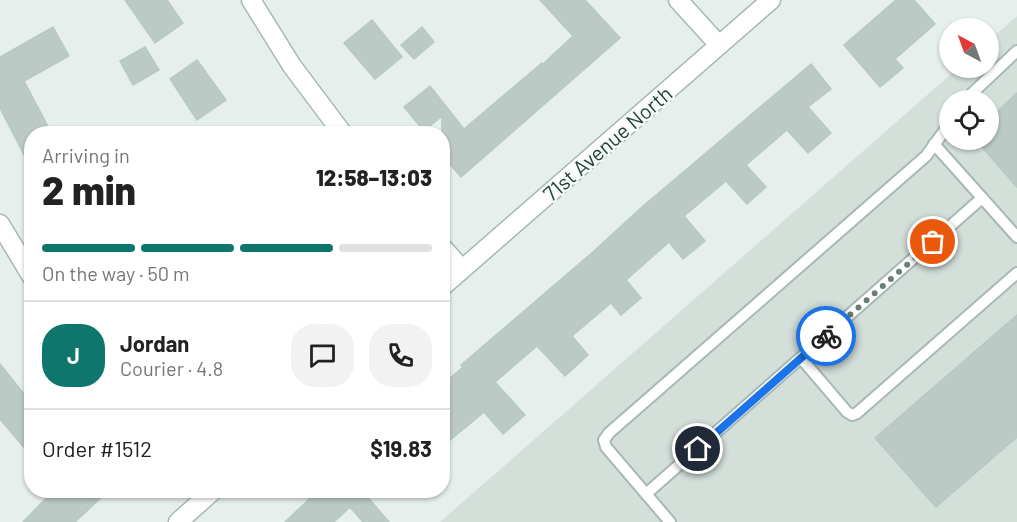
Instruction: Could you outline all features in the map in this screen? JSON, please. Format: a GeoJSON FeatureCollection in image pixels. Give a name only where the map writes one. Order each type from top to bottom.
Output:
{"type":"FeatureCollection","features":[{"type":"Feature","properties":{"kind":"street"},"geometry":{"type":"LineString","coordinates":[[251,0],[292,66],[338,126]]}},
{"type":"Feature","properties":{"kind":"street"},"geometry":{"type":"LineString","coordinates":[[678,0],[719,45]]}},
{"type":"Feature","properties":{"kind":"street","name":"71st Avenue North"},"geometry":{"type":"LineString","coordinates":[[450,280],[771,0]]}},
{"type":"Feature","properties":{"kind":"street"},"geometry":{"type":"LineString","coordinates":[[0,224],[24,264]]}},
{"type":"Feature","properties":{"kind":"street"},"geometry":{"type":"LineString","coordinates":[[450,256],[462,269]]}},
{"type":"Feature","properties":{"kind":"street"},"geometry":{"type":"LineString","coordinates":[[178,522],[202,498]]}},
{"type":"Feature","properties":{"kind":"lane"},"geometry":{"type":"LineString","coordinates":[[976,90],[1017,51]]}},
{"type":"Feature","properties":{"kind":"lane"},"geometry":{"type":"LineString","coordinates":[[670,522],[606,447],[604,440],[609,433],[917,164],[939,137]]}},
{"type":"Feature","properties":{"kind":"lane"},"geometry":{"type":"LineString","coordinates":[[934,144],[1017,237]]}},
{"type":"Feature","properties":{"kind":"lane"},"geometry":{"type":"LineString","coordinates":[[646,494],[982,198]]}},
{"type":"Feature","properties":{"kind":"lane"},"geometry":{"type":"LineString","coordinates":[[801,358],[852,415],[1017,273]]}},
{"type":"Feature","properties":{"kind":"shaded area"},"geometry":{"type":"Polygon","coordinates":[[[1017,16],[1017,522],[440,522],[947,78],[999,78],[999,32],[1017,16]]]}},
{"type":"Feature","properties":{"kind":"building"},"geometry":{"type":"Polygon","coordinates":[[[125,0],[167,0],[183,23],[155,43],[125,0]]]}},
{"type":"Feature","properties":{"kind":"building"},"geometry":{"type":"Polygon","coordinates":[[[540,0],[585,0],[620,38],[461,177],[450,164],[450,126],[442,126],[442,116],[430,126],[420,126],[404,107],[430,86],[464,129],[543,64],[573,36],[540,0]]]}},
{"type":"Feature","properties":{"kind":"building"},"geometry":{"type":"Polygon","coordinates":[[[896,0],[914,0],[935,24],[895,59],[903,68],[880,87],[844,45],[896,0]]]}},
{"type":"Feature","properties":{"kind":"building"},"geometry":{"type":"Polygon","coordinates":[[[372,20],[402,57],[375,79],[344,43],[372,20]]]}},
{"type":"Feature","properties":{"kind":"building"},"geometry":{"type":"Polygon","coordinates":[[[53,27],[69,56],[24,81],[48,126],[24,126],[24,154],[0,108],[0,57],[53,27]]]}},
{"type":"Feature","properties":{"kind":"building"},"geometry":{"type":"Polygon","coordinates":[[[422,27],[434,42],[414,59],[401,45],[422,27]]]}},
{"type":"Feature","properties":{"kind":"building"},"geometry":{"type":"Polygon","coordinates":[[[145,47],[159,70],[133,85],[120,61],[145,47]]]}},
{"type":"Feature","properties":{"kind":"building"},"geometry":{"type":"Polygon","coordinates":[[[197,60],[226,100],[197,120],[170,79],[197,60]]]}},
{"type":"Feature","properties":{"kind":"building"},"geometry":{"type":"Polygon","coordinates":[[[811,64],[831,89],[808,107],[831,133],[808,153],[787,130],[746,165],[766,187],[747,204],[726,181],[684,216],[705,241],[683,259],[669,242],[626,280],[641,298],[621,315],[611,303],[572,336],[588,355],[565,376],[537,346],[495,382],[525,415],[503,434],[484,412],[450,440],[450,378],[463,367],[461,365],[811,64]]]}},
{"type":"Feature","properties":{"kind":"building"},"geometry":{"type":"Polygon","coordinates":[[[1017,93],[1017,187],[985,150],[999,150],[999,110],[1017,93]]]}},
{"type":"Feature","properties":{"kind":"building"},"geometry":{"type":"Polygon","coordinates":[[[1017,315],[1017,437],[936,507],[875,438],[1017,315]]]}},
{"type":"Feature","properties":{"kind":"building"},"geometry":{"type":"Polygon","coordinates":[[[0,364],[24,394],[24,448],[0,419],[0,364]]]}},
{"type":"Feature","properties":{"kind":"building"},"geometry":{"type":"Polygon","coordinates":[[[46,498],[100,498],[75,522],[23,522],[46,498]]]}},
{"type":"Feature","properties":{"kind":"building"},"geometry":{"type":"Polygon","coordinates":[[[310,498],[368,498],[389,522],[363,522],[350,507],[334,522],[285,522],[310,498]]]}},
{"type":"Feature","properties":{"kind":"way so far"},"geometry":{"type":"LineString","coordinates":[[826,336],[933,242]]}},
{"type":"Feature","properties":{"kind":"route"},"geometry":{"type":"LineString","coordinates":[[698,449],[826,336]]}}]}
